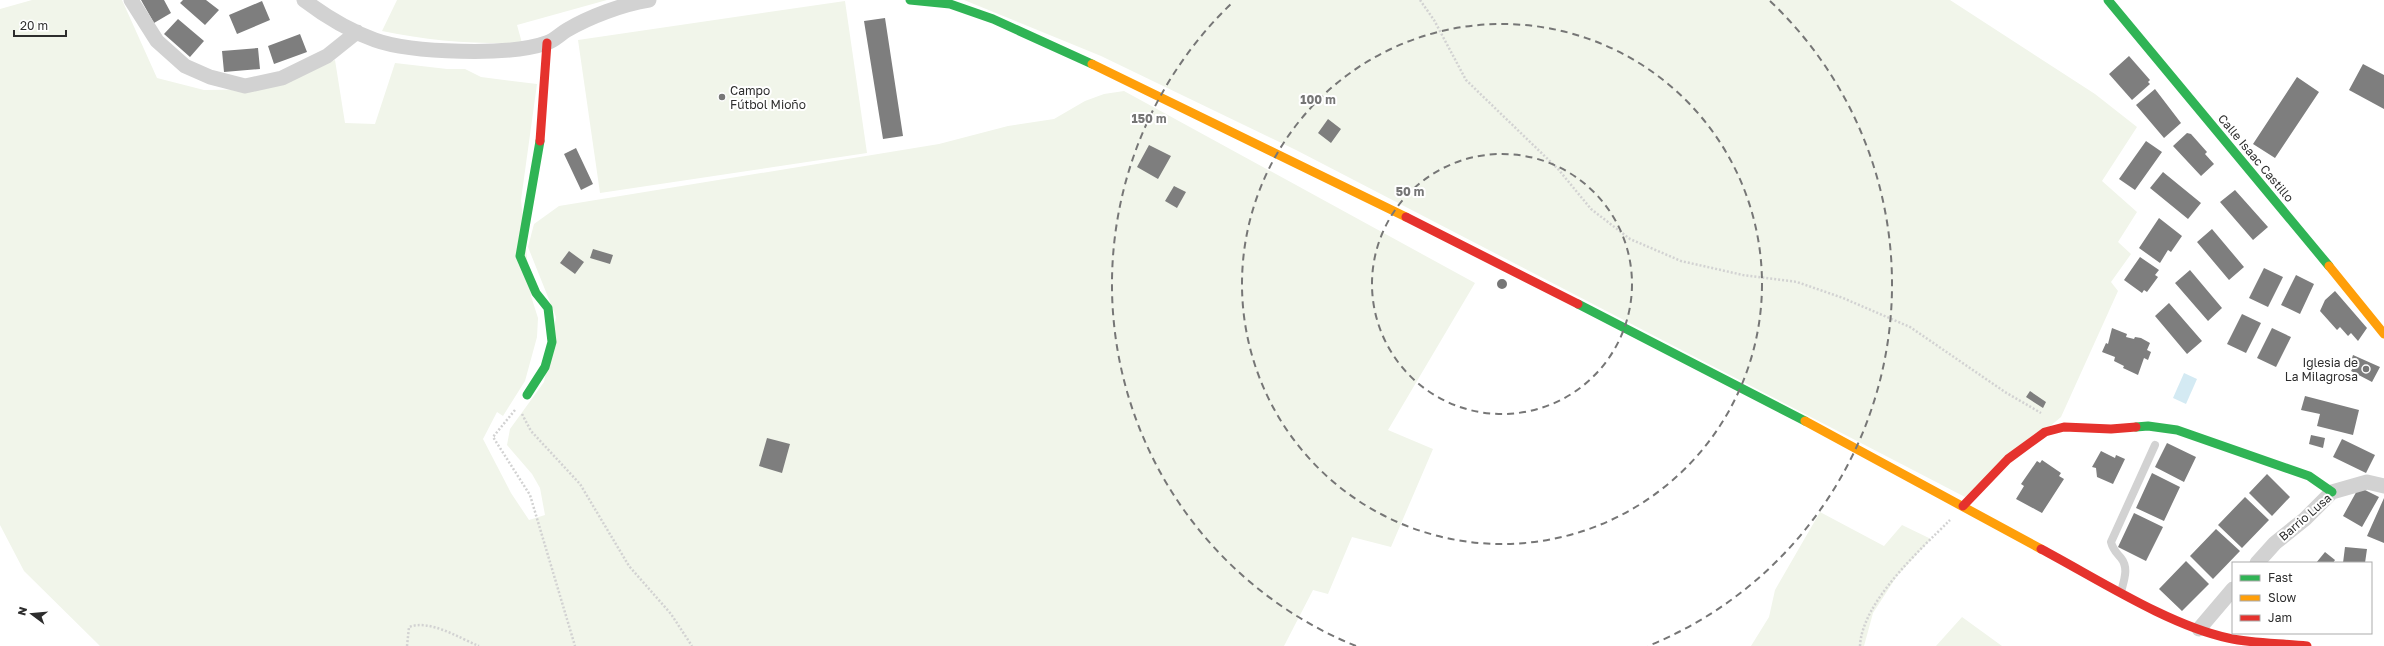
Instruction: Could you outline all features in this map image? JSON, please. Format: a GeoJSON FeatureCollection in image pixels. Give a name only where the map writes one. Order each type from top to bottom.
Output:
{"type":"FeatureCollection","features":[{"type":"Feature","properties":{"kind":"street"},"geometry":{"type":"LineString","coordinates":[[131,0],[157,41],[185,66],[210,77],[245,86],[282,78],[327,56],[357,32]]}},
{"type":"Feature","properties":{"kind":"street"},"geometry":{"type":"LineString","coordinates":[[304,0],[319,12],[376,40],[413,48],[500,53],[547,43],[568,30],[630,1],[649,0]]}},
{"type":"Feature","properties":{"kind":"street"},"geometry":{"type":"LineString","coordinates":[[910,0],[950,4],[993,19],[1053,45],[1487,257],[1781,408],[2121,592],[2199,629],[2229,638],[2308,646]]}},
{"type":"Feature","properties":{"kind":"street","name":"Calle Isaac Castillo"},"geometry":{"type":"LineString","coordinates":[[2108,0],[2384,334]]}},
{"type":"Feature","properties":{"kind":"street"},"geometry":{"type":"LineString","coordinates":[[527,395],[545,367],[552,342],[548,308],[536,293],[520,256],[540,139],[547,43]]}},
{"type":"Feature","properties":{"kind":"street"},"geometry":{"type":"LineString","coordinates":[[1963,506],[2008,459],[2045,432],[2064,427],[2111,429],[2148,426],[2177,430],[2309,476],[2332,492]]}},
{"type":"Feature","properties":{"kind":"street","name":"Barrio Lusa"},"geometry":{"type":"LineString","coordinates":[[2258,562],[2275,543],[2305,519],[2332,492],[2367,482],[2384,486]]}},
{"type":"Feature","properties":{"kind":"street"},"geometry":{"type":"LineString","coordinates":[[2199,629],[2232,590]]}},
{"type":"Feature","properties":{"kind":"lane"},"geometry":{"type":"LineString","coordinates":[[2121,592],[2126,571],[2122,559],[2113,550],[2111,542],[2155,446]]}},
{"type":"Feature","properties":{"kind":"path"},"geometry":{"type":"LineString","coordinates":[[1420,0],[1434,20],[1466,80],[1558,169],[1591,209],[1630,239],[1681,261],[1743,275],[1797,282],[1856,304],[1910,327],[2005,392],[2064,427]]}},
{"type":"Feature","properties":{"kind":"path"},"geometry":{"type":"LineString","coordinates":[[575,646],[530,495],[493,437],[518,406],[531,431],[580,484],[629,566],[671,614],[692,646]]}},
{"type":"Feature","properties":{"kind":"path"},"geometry":{"type":"LineString","coordinates":[[1860,646],[1870,614],[1895,574],[1963,506]]}},
{"type":"Feature","properties":{"kind":"path"},"geometry":{"type":"LineString","coordinates":[[407,646],[408,627],[416,624],[436,628],[479,646]]}},
{"type":"Feature","properties":{"kind":"shaded area"},"geometry":{"type":"Polygon","coordinates":[[[32,0],[122,0],[157,78],[204,90],[266,89],[335,60],[345,123],[375,124],[395,63],[447,69],[465,69],[481,77],[537,84],[521,200],[531,296],[538,318],[537,337],[525,381],[503,416],[497,412],[483,439],[511,493],[529,520],[545,515],[540,488],[532,474],[507,445],[510,429],[544,382],[556,317],[528,247],[534,224],[559,206],[939,144],[1008,126],[1054,119],[1085,101],[1104,94],[1124,91],[1475,283],[1388,430],[1433,449],[1391,547],[1352,537],[1328,594],[1313,590],[1284,646],[100,646],[24,571],[0,525],[0,9],[32,0]]]}},
{"type":"Feature","properties":{"kind":"shaded area"},"geometry":{"type":"Polygon","coordinates":[[[397,0],[607,0],[517,25],[522,43],[504,43],[434,39],[382,31],[397,0]]]}},
{"type":"Feature","properties":{"kind":"shaded area"},"geometry":{"type":"Polygon","coordinates":[[[964,0],[1950,0],[2095,94],[2137,127],[2102,181],[2137,212],[2118,242],[2131,254],[2111,282],[2118,291],[2061,417],[1965,497],[1296,150],[1101,56],[964,0]]]}},
{"type":"Feature","properties":{"kind":"shaded area","name":"Campo Fútbol Mioño"},"geometry":{"type":"Polygon","coordinates":[[[845,1],[867,153],[600,193],[578,40],[845,1]]]}},
{"type":"Feature","properties":{"kind":"shaded area"},"geometry":{"type":"Polygon","coordinates":[[[1820,512],[1884,546],[1902,525],[1931,539],[1897,576],[1873,613],[1864,646],[1751,646],[1769,617],[1775,590],[1820,512]]]}},
{"type":"Feature","properties":{"kind":"shaded area"},"geometry":{"type":"Polygon","coordinates":[[[1962,617],[2002,646],[1936,646],[1962,617]]]}},
{"type":"Feature","properties":{"kind":"water"},"geometry":{"type":"Polygon","coordinates":[[[2184,373],[2197,379],[2186,404],[2173,398],[2184,373]]]}},
{"type":"Feature","properties":{"kind":"building"},"geometry":{"type":"Polygon","coordinates":[[[141,0],[164,0],[171,13],[154,23],[141,0]]]}},
{"type":"Feature","properties":{"kind":"building"},"geometry":{"type":"Polygon","coordinates":[[[183,0],[206,0],[219,10],[205,25],[180,3],[183,0]]]}},
{"type":"Feature","properties":{"kind":"building"},"geometry":{"type":"Polygon","coordinates":[[[262,1],[270,20],[237,34],[229,15],[262,1]]]}},
{"type":"Feature","properties":{"kind":"building"},"geometry":{"type":"Polygon","coordinates":[[[885,18],[903,136],[883,139],[864,21],[885,18]]]}},
{"type":"Feature","properties":{"kind":"building"},"geometry":{"type":"Polygon","coordinates":[[[178,19],[204,41],[190,57],[164,34],[178,19]]]}},
{"type":"Feature","properties":{"kind":"building"},"geometry":{"type":"Polygon","coordinates":[[[300,34],[307,52],[274,64],[268,46],[300,34]]]}},
{"type":"Feature","properties":{"kind":"building"},"geometry":{"type":"Polygon","coordinates":[[[258,48],[260,69],[224,72],[222,51],[258,48]]]}},
{"type":"Feature","properties":{"kind":"building"},"geometry":{"type":"Polygon","coordinates":[[[2129,56],[2150,80],[2148,82],[2150,84],[2132,100],[2109,74],[2129,56]]]}},
{"type":"Feature","properties":{"kind":"building"},"geometry":{"type":"Polygon","coordinates":[[[2363,64],[2384,75],[2384,109],[2349,90],[2363,64]]]}},
{"type":"Feature","properties":{"kind":"building"},"geometry":{"type":"Polygon","coordinates":[[[2297,77],[2319,92],[2275,158],[2253,144],[2297,77]]]}},
{"type":"Feature","properties":{"kind":"building"},"geometry":{"type":"Polygon","coordinates":[[[2155,89],[2181,123],[2164,138],[2136,105],[2155,89]]]}},
{"type":"Feature","properties":{"kind":"building"},"geometry":{"type":"Polygon","coordinates":[[[1328,119],[1341,129],[1331,143],[1318,133],[1328,119]]]}},
{"type":"Feature","properties":{"kind":"building"},"geometry":{"type":"Polygon","coordinates":[[[2187,133],[2191,134],[2207,152],[2205,154],[2214,164],[2201,176],[2173,146],[2187,133]]]}},
{"type":"Feature","properties":{"kind":"building"},"geometry":{"type":"Polygon","coordinates":[[[2146,141],[2162,152],[2135,190],[2119,179],[2146,141]]]}},
{"type":"Feature","properties":{"kind":"building"},"geometry":{"type":"Polygon","coordinates":[[[1149,145],[1171,156],[1158,179],[1137,167],[1149,145]]]}},
{"type":"Feature","properties":{"kind":"building"},"geometry":{"type":"Polygon","coordinates":[[[576,148],[593,184],[581,190],[564,154],[576,148]]]}},
{"type":"Feature","properties":{"kind":"building"},"geometry":{"type":"Polygon","coordinates":[[[2163,172],[2201,203],[2188,219],[2150,188],[2163,172]]]}},
{"type":"Feature","properties":{"kind":"building"},"geometry":{"type":"Polygon","coordinates":[[[1174,186],[1186,192],[1177,208],[1165,201],[1174,186]]]}},
{"type":"Feature","properties":{"kind":"building"},"geometry":{"type":"Polygon","coordinates":[[[2235,190],[2268,227],[2253,240],[2220,202],[2235,190]]]}},
{"type":"Feature","properties":{"kind":"building"},"geometry":{"type":"Polygon","coordinates":[[[2159,218],[2182,236],[2171,252],[2168,250],[2160,263],[2139,248],[2159,218]]]}},
{"type":"Feature","properties":{"kind":"building"},"geometry":{"type":"Polygon","coordinates":[[[2212,229],[2244,267],[2229,280],[2197,242],[2212,229]]]}},
{"type":"Feature","properties":{"kind":"building"},"geometry":{"type":"Polygon","coordinates":[[[593,249],[613,255],[610,264],[590,258],[593,249]]]}},
{"type":"Feature","properties":{"kind":"building"},"geometry":{"type":"Polygon","coordinates":[[[569,251],[584,262],[575,274],[560,263],[569,251]]]}},
{"type":"Feature","properties":{"kind":"building"},"geometry":{"type":"Polygon","coordinates":[[[2140,257],[2159,270],[2155,275],[2158,277],[2147,292],[2144,290],[2142,293],[2124,280],[2140,257]]]}},
{"type":"Feature","properties":{"kind":"building"},"geometry":{"type":"Polygon","coordinates":[[[2264,268],[2283,277],[2268,307],[2249,298],[2264,268]]]}},
{"type":"Feature","properties":{"kind":"building"},"geometry":{"type":"Polygon","coordinates":[[[2190,270],[2222,308],[2208,321],[2175,283],[2190,270]]]}},
{"type":"Feature","properties":{"kind":"building"},"geometry":{"type":"Polygon","coordinates":[[[2296,275],[2314,284],[2300,314],[2281,305],[2296,275]]]}},
{"type":"Feature","properties":{"kind":"building"},"geometry":{"type":"Polygon","coordinates":[[[2335,291],[2367,328],[2358,341],[2351,333],[2348,336],[2340,327],[2337,330],[2320,311],[2325,300],[2335,291]]]}},
{"type":"Feature","properties":{"kind":"building"},"geometry":{"type":"Polygon","coordinates":[[[2169,303],[2202,341],[2187,354],[2155,316],[2169,303]]]}},
{"type":"Feature","properties":{"kind":"building"},"geometry":{"type":"Polygon","coordinates":[[[2242,314],[2261,323],[2246,353],[2227,344],[2242,314]]]}},
{"type":"Feature","properties":{"kind":"building"},"geometry":{"type":"Polygon","coordinates":[[[2112,328],[2127,334],[2126,337],[2134,339],[2135,337],[2141,338],[2150,343],[2147,350],[2151,352],[2148,360],[2144,358],[2138,375],[2123,368],[2124,366],[2114,361],[2115,357],[2102,352],[2106,343],[2108,344],[2112,328]]]}},
{"type":"Feature","properties":{"kind":"building"},"geometry":{"type":"Polygon","coordinates":[[[2272,328],[2291,337],[2276,367],[2257,358],[2272,328]]]}},
{"type":"Feature","properties":{"kind":"building","name":"Iglesia de La Milagrosa"},"geometry":{"type":"Polygon","coordinates":[[[2353,355],[2380,367],[2372,382],[2351,371],[2356,363],[2351,361],[2353,355]]]}},
{"type":"Feature","properties":{"kind":"building"},"geometry":{"type":"Polygon","coordinates":[[[2030,391],[2046,402],[2043,408],[2026,397],[2030,391]]]}},
{"type":"Feature","properties":{"kind":"building"},"geometry":{"type":"Polygon","coordinates":[[[2305,396],[2359,410],[2353,435],[2317,426],[2320,414],[2301,410],[2305,396]]]}},
{"type":"Feature","properties":{"kind":"building"},"geometry":{"type":"Polygon","coordinates":[[[2311,435],[2325,438],[2323,448],[2309,444],[2311,435]]]}},
{"type":"Feature","properties":{"kind":"building"},"geometry":{"type":"Polygon","coordinates":[[[767,438],[790,444],[782,473],[759,466],[767,438]]]}},
{"type":"Feature","properties":{"kind":"building"},"geometry":{"type":"Polygon","coordinates":[[[2342,439],[2375,455],[2366,473],[2333,457],[2342,439]]]}},
{"type":"Feature","properties":{"kind":"building"},"geometry":{"type":"Polygon","coordinates":[[[2167,443],[2196,457],[2184,482],[2155,467],[2167,443]]]}},
{"type":"Feature","properties":{"kind":"building"},"geometry":{"type":"Polygon","coordinates":[[[2101,451],[2115,458],[2116,455],[2125,459],[2113,484],[2097,477],[2096,468],[2092,467],[2101,451]]]}},
{"type":"Feature","properties":{"kind":"building"},"geometry":{"type":"Polygon","coordinates":[[[2042,460],[2061,473],[2059,476],[2064,479],[2042,513],[2016,499],[2024,486],[2021,484],[2037,461],[2040,463],[2042,460]]]}},
{"type":"Feature","properties":{"kind":"building"},"geometry":{"type":"Polygon","coordinates":[[[2152,473],[2180,487],[2164,521],[2136,508],[2152,473]]]}},
{"type":"Feature","properties":{"kind":"building"},"geometry":{"type":"Polygon","coordinates":[[[2267,474],[2290,497],[2272,516],[2249,493],[2267,474]]]}},
{"type":"Feature","properties":{"kind":"building"},"geometry":{"type":"Polygon","coordinates":[[[2359,487],[2379,497],[2362,527],[2343,516],[2359,487]]]}},
{"type":"Feature","properties":{"kind":"building"},"geometry":{"type":"Polygon","coordinates":[[[2245,497],[2269,520],[2242,548],[2218,525],[2245,497]]]}},
{"type":"Feature","properties":{"kind":"building"},"geometry":{"type":"Polygon","coordinates":[[[2384,498],[2384,543],[2367,536],[2384,498]]]}},
{"type":"Feature","properties":{"kind":"building"},"geometry":{"type":"Polygon","coordinates":[[[2134,513],[2163,527],[2146,561],[2118,547],[2134,513]]]}},
{"type":"Feature","properties":{"kind":"building"},"geometry":{"type":"Polygon","coordinates":[[[2216,529],[2240,551],[2213,579],[2190,556],[2216,529]]]}},
{"type":"Feature","properties":{"kind":"building"},"geometry":{"type":"Polygon","coordinates":[[[2345,547],[2367,549],[2365,562],[2343,562],[2345,547]]]}},
{"type":"Feature","properties":{"kind":"building"},"geometry":{"type":"Polygon","coordinates":[[[2325,552],[2335,560],[2334,562],[2317,562],[2325,552]]]}},
{"type":"Feature","properties":{"kind":"building"},"geometry":{"type":"Polygon","coordinates":[[[2186,561],[2209,584],[2182,611],[2159,589],[2186,561]]]}},
{"type":"Feature","properties":{"kind":"traffic: fast"},"geometry":{"type":"LineString","coordinates":[[910,0],[950,4],[993,19],[1092,64]]}},
{"type":"Feature","properties":{"kind":"traffic: fast"},"geometry":{"type":"LineString","coordinates":[[2108,0],[2329,266]]}},
{"type":"Feature","properties":{"kind":"traffic: fast"},"geometry":{"type":"LineString","coordinates":[[527,395],[545,367],[552,342],[548,308],[536,293],[520,256],[540,141]]}},
{"type":"Feature","properties":{"kind":"traffic: fast"},"geometry":{"type":"LineString","coordinates":[[1578,304],[1805,421]]}},
{"type":"Feature","properties":{"kind":"traffic: fast"},"geometry":{"type":"LineString","coordinates":[[2136,427],[2148,426],[2177,430],[2309,476],[2332,492]]}},
{"type":"Feature","properties":{"kind":"traffic: slow"},"geometry":{"type":"LineString","coordinates":[[1092,64],[1406,217]]}},
{"type":"Feature","properties":{"kind":"traffic: slow"},"geometry":{"type":"LineString","coordinates":[[2329,266],[2384,334]]}},
{"type":"Feature","properties":{"kind":"traffic: slow"},"geometry":{"type":"LineString","coordinates":[[1805,421],[2041,549]]}},
{"type":"Feature","properties":{"kind":"traffic: jam"},"geometry":{"type":"LineString","coordinates":[[540,141],[547,43]]}},
{"type":"Feature","properties":{"kind":"traffic: jam"},"geometry":{"type":"LineString","coordinates":[[1406,217],[1578,304]]}},
{"type":"Feature","properties":{"kind":"traffic: jam"},"geometry":{"type":"LineString","coordinates":[[1963,506],[2008,459],[2045,432],[2064,427],[2111,429],[2136,427]]}},
{"type":"Feature","properties":{"kind":"traffic: jam"},"geometry":{"type":"LineString","coordinates":[[2041,549],[2133,600],[2181,623],[2205,632],[2248,641],[2307,646]]}},
{"type":"Feature","properties":{"kind":"place","name":"Campo Fútbol Mioño"},"geometry":{"type":"Point","coordinates":[722,97]}},
{"type":"Feature","properties":{"kind":"place","name":"Iglesia de La Milagrosa"},"geometry":{"type":"Point","coordinates":[2366,369]}}]}
